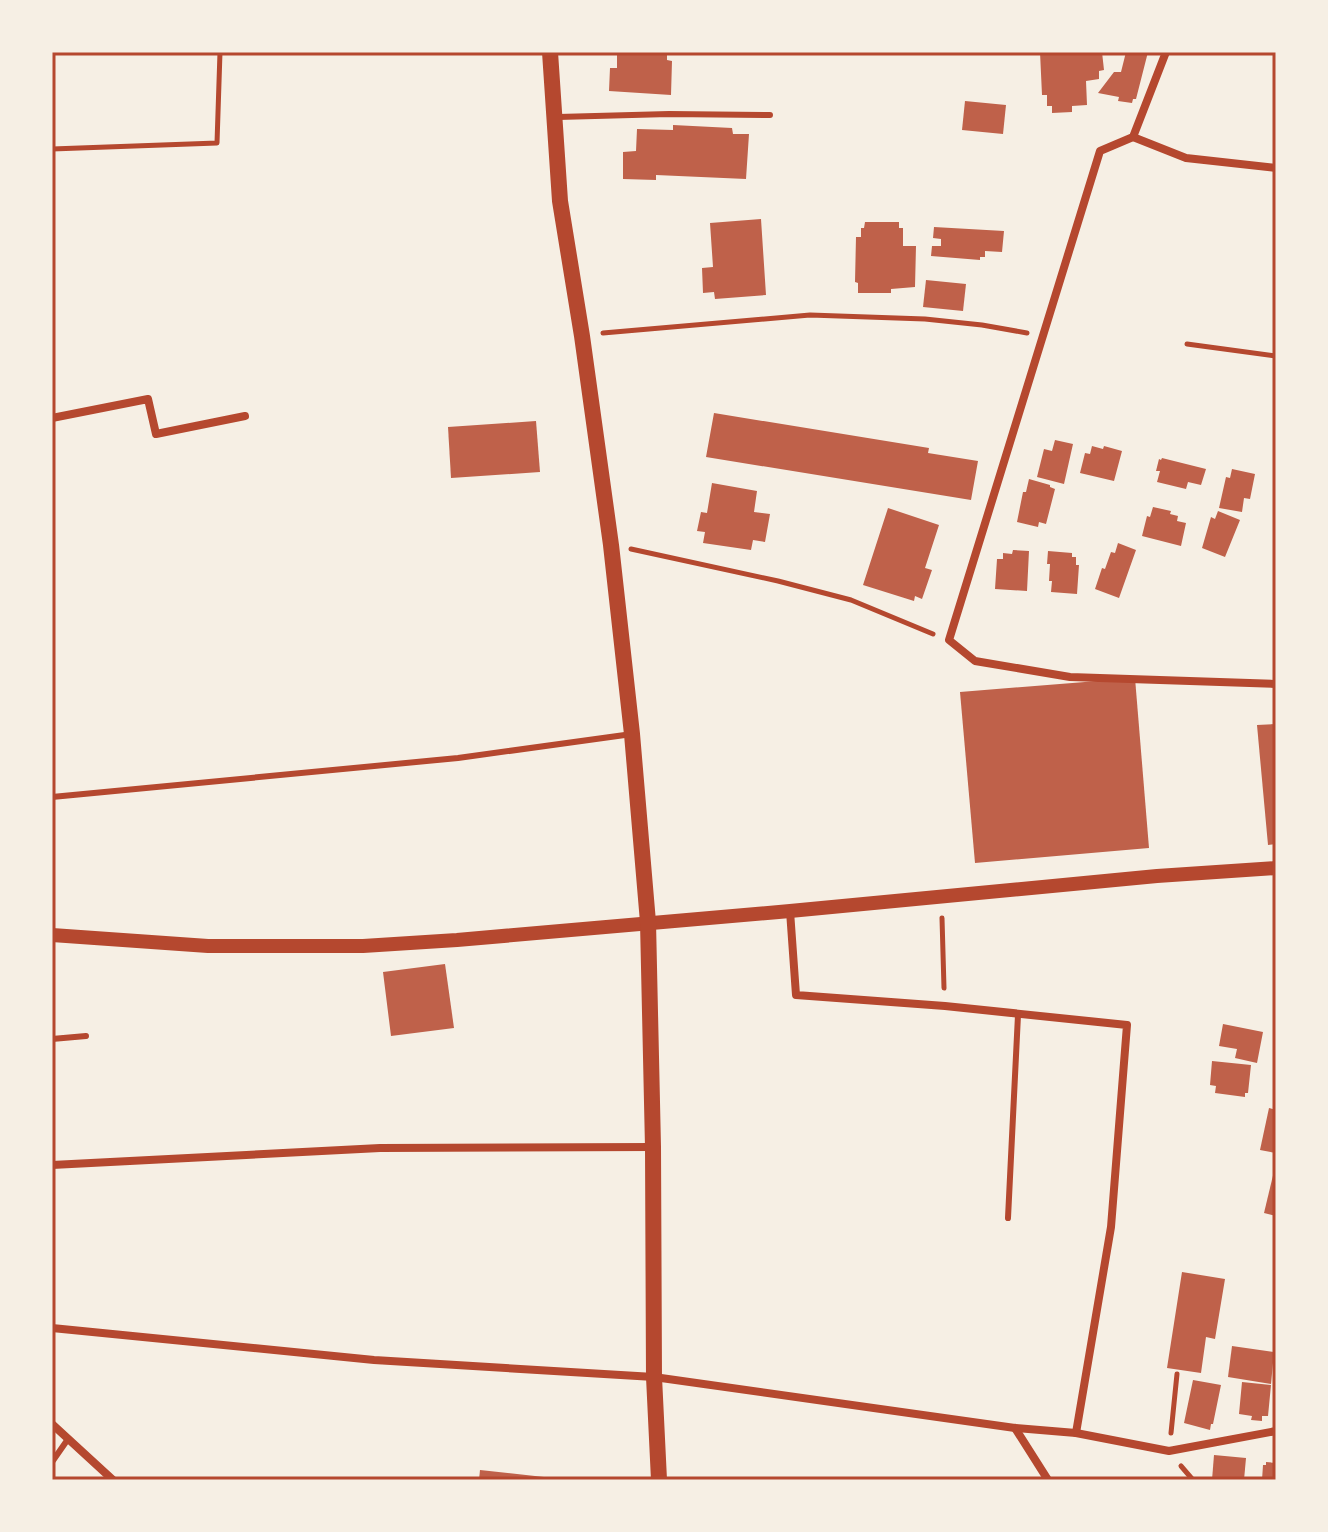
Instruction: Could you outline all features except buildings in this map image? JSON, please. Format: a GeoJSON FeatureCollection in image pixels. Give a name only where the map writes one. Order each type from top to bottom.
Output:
{"type":"FeatureCollection","features":[{"type":"Feature","properties":{"kind":"main road"},"geometry":{"type":"LineString","coordinates":[[550,52],[560,201],[611,545],[632,734],[648,922],[654,1377],[659,1480]]}},
{"type":"Feature","properties":{"kind":"street"},"geometry":{"type":"LineString","coordinates":[[1133,137],[1166,52]]}},
{"type":"Feature","properties":{"kind":"street"},"geometry":{"type":"LineString","coordinates":[[1276,168],[1186,158],[1133,137],[1100,151],[949,640],[975,661],[1070,677],[1276,684]]}},
{"type":"Feature","properties":{"kind":"street"},"geometry":{"type":"LineString","coordinates":[[52,418],[148,399],[156,434],[245,416]]}},
{"type":"Feature","properties":{"kind":"street"},"geometry":{"type":"LineString","coordinates":[[52,935],[208,946],[363,946],[1276,868]]}},
{"type":"Feature","properties":{"kind":"street"},"geometry":{"type":"LineString","coordinates":[[790,911],[796,995],[945,1006],[1127,1025],[1111,1227],[1076,1433]]}},
{"type":"Feature","properties":{"kind":"street"},"geometry":{"type":"LineString","coordinates":[[52,1165],[380,1148],[653,1147]]}},
{"type":"Feature","properties":{"kind":"street"},"geometry":{"type":"LineString","coordinates":[[52,1328],[374,1360],[654,1377],[1015,1428],[1076,1433],[1169,1451],[1276,1431]]}},
{"type":"Feature","properties":{"kind":"street"},"geometry":{"type":"LineString","coordinates":[[52,1424],[113,1480]]}},
{"type":"Feature","properties":{"kind":"street"},"geometry":{"type":"LineString","coordinates":[[1015,1428],[1048,1480]]}},
{"type":"Feature","properties":{"kind":"lane"},"geometry":{"type":"LineString","coordinates":[[554,117],[770,115]]}},
{"type":"Feature","properties":{"kind":"lane"},"geometry":{"type":"LineString","coordinates":[[52,797],[398,764],[632,734]]}},
{"type":"Feature","properties":{"kind":"lane"},"geometry":{"type":"LineString","coordinates":[[1008,1218],[1018,1015]]}},
{"type":"Feature","properties":{"kind":"lane"},"geometry":{"type":"LineString","coordinates":[[52,1039],[86,1036]]}},
{"type":"Feature","properties":{"kind":"lane"},"geometry":{"type":"LineString","coordinates":[[52,1462],[68,1439]]}},
{"type":"Feature","properties":{"kind":"path"},"geometry":{"type":"LineString","coordinates":[[52,149],[217,143],[220,52]]}},
{"type":"Feature","properties":{"kind":"path"},"geometry":{"type":"LineString","coordinates":[[582,336],[810,315],[925,319],[1044,336]]}},
{"type":"Feature","properties":{"kind":"path"},"geometry":{"type":"LineString","coordinates":[[1187,344],[1276,356]]}},
{"type":"Feature","properties":{"kind":"path"},"geometry":{"type":"LineString","coordinates":[[611,545],[851,600],[949,640]]}},
{"type":"Feature","properties":{"kind":"path"},"geometry":{"type":"LineString","coordinates":[[942,897],[945,1006]]}},
{"type":"Feature","properties":{"kind":"path"},"geometry":{"type":"LineString","coordinates":[[1169,1451],[1177,1374]]}}]}
